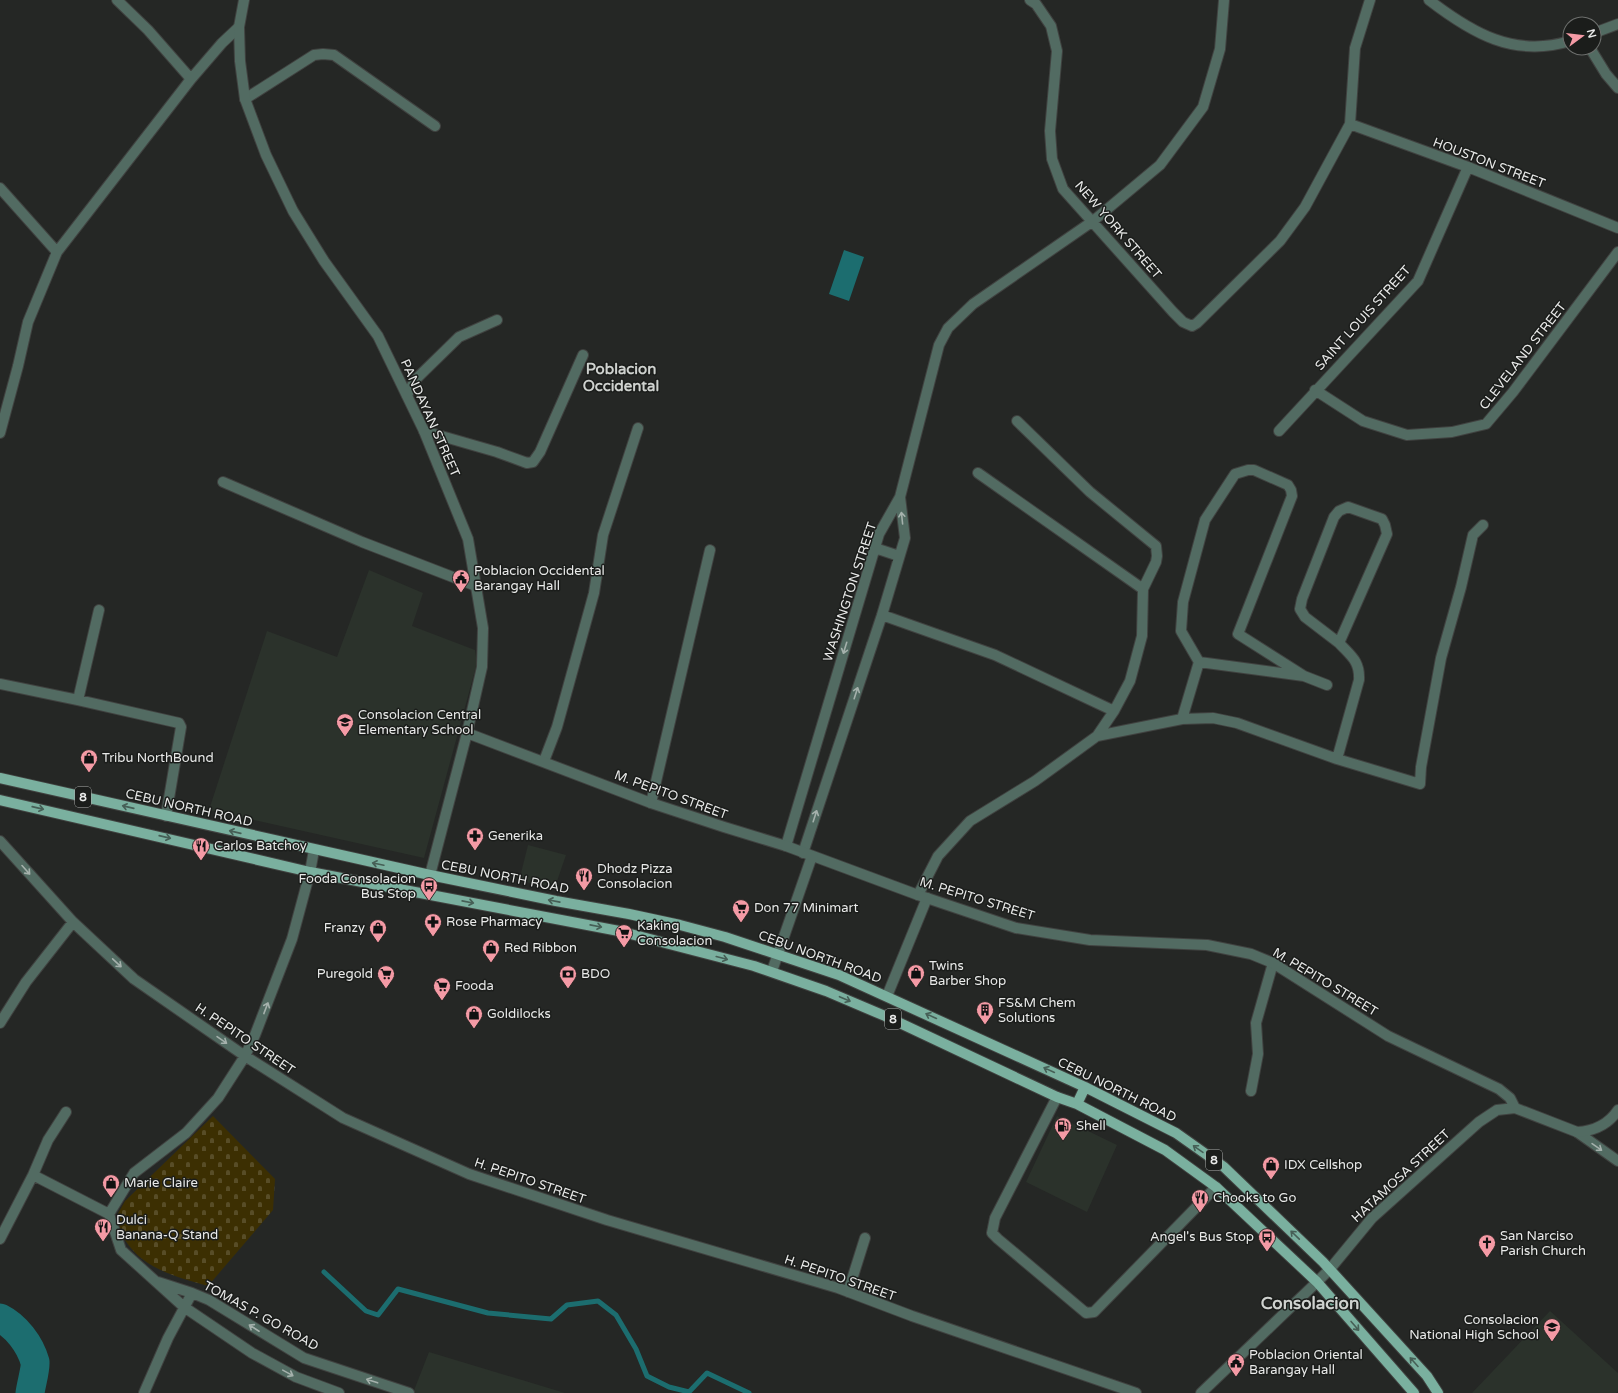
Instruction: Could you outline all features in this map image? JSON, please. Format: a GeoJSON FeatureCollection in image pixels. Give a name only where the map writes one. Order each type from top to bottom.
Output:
{"type":"FeatureCollection","features":[{"type":"Feature","properties":{"kind":"main road","name":"CEBU NORTH ROAD"},"geometry":{"type":"LineString","coordinates":[[0,778],[314,850],[673,924],[725,937],[839,975],[1085,1087],[1176,1133],[1224,1167],[1330,1269],[1427,1376],[1438,1393]]}},
{"type":"Feature","properties":{"kind":"main road","name":"8"},"geometry":{"type":"LineString","coordinates":[[0,800],[310,872],[620,931],[772,972],[826,991],[879,1013],[1057,1097],[1077,1104],[1165,1150],[1216,1188],[1317,1282],[1414,1393]]}},
{"type":"Feature","properties":{"kind":"main road"},"geometry":{"type":"LineString","coordinates":[[1077,1104],[1085,1087]]}},
{"type":"Feature","properties":{"kind":"street"},"geometry":{"type":"LineString","coordinates":[[117,0],[148,30],[191,79]]}},
{"type":"Feature","properties":{"kind":"street","name":"PANDAYAN STREET"},"geometry":{"type":"LineString","coordinates":[[244,0],[239,27],[240,61],[245,98],[266,155],[293,211],[324,261],[378,336],[424,431],[468,539],[483,628],[482,667],[467,733],[430,875]]}},
{"type":"Feature","properties":{"kind":"street","name":"NEW YORK STREET"},"geometry":{"type":"LineString","coordinates":[[1030,0],[1036,4],[1051,26],[1057,51],[1050,131],[1052,159],[1064,189],[1173,312],[1183,322],[1192,326],[1197,323],[1280,241],[1305,207],[1350,124]]}},
{"type":"Feature","properties":{"kind":"street"},"geometry":{"type":"LineString","coordinates":[[772,972],[882,615],[904,538],[900,497],[939,346],[948,328],[974,304],[1093,221],[1160,165],[1202,107],[1220,49],[1224,0]]}},
{"type":"Feature","properties":{"kind":"street"},"geometry":{"type":"LineString","coordinates":[[1350,124],[1355,48],[1370,0]]}},
{"type":"Feature","properties":{"kind":"street"},"geometry":{"type":"LineString","coordinates":[[1429,0],[1457,22],[1490,38],[1522,47],[1562,44]]}},
{"type":"Feature","properties":{"kind":"street"},"geometry":{"type":"LineString","coordinates":[[1602,30],[1618,24]]}},
{"type":"Feature","properties":{"kind":"street"},"geometry":{"type":"LineString","coordinates":[[0,433],[28,322],[57,252],[191,79],[222,43],[239,27]]}},
{"type":"Feature","properties":{"kind":"street"},"geometry":{"type":"LineString","coordinates":[[245,98],[314,55],[334,55],[435,126]]}},
{"type":"Feature","properties":{"kind":"street"},"geometry":{"type":"LineString","coordinates":[[1595,56],[1606,74],[1618,88]]}},
{"type":"Feature","properties":{"kind":"street","name":"HOUSTON STREET"},"geometry":{"type":"LineString","coordinates":[[1350,124],[1468,167],[1618,228]]}},
{"type":"Feature","properties":{"kind":"street","name":"SAINT LOUIS STREET"},"geometry":{"type":"LineString","coordinates":[[1279,430],[1418,281],[1468,167]]}},
{"type":"Feature","properties":{"kind":"street"},"geometry":{"type":"LineString","coordinates":[[0,188],[57,252]]}},
{"type":"Feature","properties":{"kind":"street","name":"CLEVELAND STREET"},"geometry":{"type":"LineString","coordinates":[[1315,390],[1363,421],[1407,435],[1452,432],[1486,424],[1513,392],[1618,252]]}},
{"type":"Feature","properties":{"kind":"street"},"geometry":{"type":"LineString","coordinates":[[407,395],[415,380],[459,337],[498,320]]}},
{"type":"Feature","properties":{"kind":"street"},"geometry":{"type":"LineString","coordinates":[[424,431],[527,462],[533,462],[540,452],[583,355]]}},
{"type":"Feature","properties":{"kind":"street"},"geometry":{"type":"LineString","coordinates":[[888,996],[938,856],[970,821],[1035,781],[1096,736],[1114,711],[1130,681],[1142,636],[1142,589],[1156,562],[1156,546],[1090,492],[1017,421]]}},
{"type":"Feature","properties":{"kind":"street"},"geometry":{"type":"LineString","coordinates":[[544,761],[557,727],[594,593],[603,535],[638,428]]}},
{"type":"Feature","properties":{"kind":"street"},"geometry":{"type":"LineString","coordinates":[[1182,719],[1199,662],[1181,631],[1183,602],[1197,547],[1205,520],[1235,474],[1248,470],[1254,470],[1288,485],[1292,490],[1292,496],[1238,634],[1304,676],[1327,685]]}},
{"type":"Feature","properties":{"kind":"street"},"geometry":{"type":"LineString","coordinates":[[978,473],[1142,589]]}},
{"type":"Feature","properties":{"kind":"street"},"geometry":{"type":"LineString","coordinates":[[223,482],[362,542],[476,586]]}},
{"type":"Feature","properties":{"kind":"street","name":"WASHINGTON STREET"},"geometry":{"type":"LineString","coordinates":[[786,846],[880,530],[900,497]]}},
{"type":"Feature","properties":{"kind":"street"},"geometry":{"type":"LineString","coordinates":[[1337,759],[1359,680],[1360,670],[1357,662],[1339,643],[1305,617],[1300,609],[1302,598],[1334,517],[1339,511],[1348,507],[1382,519],[1387,534],[1339,643]]}},
{"type":"Feature","properties":{"kind":"street"},"geometry":{"type":"LineString","coordinates":[[1096,736],[1182,719],[1214,718],[1236,723],[1337,759],[1420,784],[1421,767],[1441,658],[1473,535],[1483,525]]}},
{"type":"Feature","properties":{"kind":"street"},"geometry":{"type":"LineString","coordinates":[[875,548],[899,556]]}},
{"type":"Feature","properties":{"kind":"street"},"geometry":{"type":"LineString","coordinates":[[651,803],[710,550]]}},
{"type":"Feature","properties":{"kind":"street"},"geometry":{"type":"LineString","coordinates":[[78,700],[99,610]]}},
{"type":"Feature","properties":{"kind":"street"},"geometry":{"type":"LineString","coordinates":[[882,615],[995,655],[1114,711]]}},
{"type":"Feature","properties":{"kind":"street"},"geometry":{"type":"LineString","coordinates":[[1199,662],[1304,676]]}},
{"type":"Feature","properties":{"kind":"street"},"geometry":{"type":"LineString","coordinates":[[0,684],[179,723],[181,727],[166,816]]}},
{"type":"Feature","properties":{"kind":"street","name":"M. PEPITO STREET"},"geometry":{"type":"LineString","coordinates":[[467,733],[544,761],[651,803],[786,846],[1016,928],[1090,940],[1207,945],[1251,954],[1273,963],[1388,1036],[1499,1089],[1510,1098],[1515,1108]]}},
{"type":"Feature","properties":{"kind":"street","name":"H. PEPITO STREET"},"geometry":{"type":"LineString","coordinates":[[0,841],[73,922],[134,979],[245,1056],[343,1118],[469,1174],[607,1220],[848,1292],[912,1316],[1136,1393]]}},
{"type":"Feature","properties":{"kind":"street"},"geometry":{"type":"LineString","coordinates":[[33,1175],[109,1214],[134,1173],[186,1133],[218,1098],[245,1056],[255,1035],[292,939],[310,872],[314,850]]}},
{"type":"Feature","properties":{"kind":"street"},"geometry":{"type":"LineString","coordinates":[[0,1023],[26,982],[73,922]]}},
{"type":"Feature","properties":{"kind":"street"},"geometry":{"type":"LineString","coordinates":[[1251,1091],[1258,1054],[1256,1023],[1273,963]]}},
{"type":"Feature","properties":{"kind":"street"},"geometry":{"type":"LineString","coordinates":[[1057,1097],[995,1218],[992,1233],[1086,1313],[1094,1312],[1216,1188]]}},
{"type":"Feature","properties":{"kind":"street"},"geometry":{"type":"LineString","coordinates":[[1515,1108],[1577,1132],[1618,1161]]}},
{"type":"Feature","properties":{"kind":"street","name":"HATAMOSA STREET"},"geometry":{"type":"LineString","coordinates":[[1317,1282],[1330,1269],[1372,1218],[1479,1122],[1497,1110],[1515,1108]]}},
{"type":"Feature","properties":{"kind":"street"},"geometry":{"type":"LineString","coordinates":[[1577,1132],[1587,1132],[1601,1127],[1615,1115],[1618,1110]]}},
{"type":"Feature","properties":{"kind":"street"},"geometry":{"type":"LineString","coordinates":[[0,1239],[33,1175],[48,1140],[66,1112]]}},
{"type":"Feature","properties":{"kind":"street","name":"TOMAS P. GO ROAD"},"geometry":{"type":"LineString","coordinates":[[109,1214],[121,1250],[184,1307],[252,1353],[296,1377],[339,1393]]}},
{"type":"Feature","properties":{"kind":"street"},"geometry":{"type":"LineString","coordinates":[[848,1292],[865,1238]]}},
{"type":"Feature","properties":{"kind":"street","name":"TOMAS P. GO ROAD"},"geometry":{"type":"LineString","coordinates":[[154,1280],[192,1292],[209,1300],[304,1358],[409,1393]]}},
{"type":"Feature","properties":{"kind":"street"},"geometry":{"type":"LineString","coordinates":[[1201,1393],[1317,1282]]}},
{"type":"Feature","properties":{"kind":"street","name":"TOMAS P. GO ROAD"},"geometry":{"type":"LineString","coordinates":[[144,1393],[168,1338],[192,1292]]}},
{"type":"Feature","properties":{"kind":"shaded area","name":"Consolacion Central Elementary School"},"geometry":{"type":"Polygon","coordinates":[[[369,570],[423,593],[412,626],[475,650],[477,663],[424,858],[209,810],[267,631],[337,657],[369,570]]]}},
{"type":"Feature","properties":{"kind":"shaded area"},"geometry":{"type":"Polygon","coordinates":[[[528,845],[566,855],[555,887],[519,881],[528,845]]]}},
{"type":"Feature","properties":{"kind":"shaded area"},"geometry":{"type":"Polygon","coordinates":[[[1057,1116],[1117,1145],[1087,1212],[1026,1182],[1057,1116]]]}},
{"type":"Feature","properties":{"kind":"shaded area","name":"Consolacion National High School"},"geometry":{"type":"Polygon","coordinates":[[[1550,1311],[1618,1373],[1618,1391],[1616,1393],[1472,1393],[1550,1311]]]}},
{"type":"Feature","properties":{"kind":"shaded area"},"geometry":{"type":"Polygon","coordinates":[[[429,1352],[565,1393],[413,1393],[429,1352]]]}},
{"type":"Feature","properties":{"kind":"green space"},"geometry":{"type":"Polygon","coordinates":[[[213,1116],[275,1179],[273,1210],[208,1286],[173,1275],[151,1265],[141,1258],[132,1250],[125,1240],[116,1217],[125,1201],[213,1116]]]}},
{"type":"Feature","properties":{"kind":"water"},"geometry":{"type":"Polygon","coordinates":[[[844,250],[864,257],[849,301],[829,294],[844,250]]]}},
{"type":"Feature","properties":{"kind":"waterway"},"geometry":{"type":"LineString","coordinates":[[324,1272],[366,1311],[378,1315],[398,1289],[488,1313],[551,1319],[567,1305],[598,1301],[616,1315],[636,1349],[647,1376],[669,1387],[689,1392],[707,1373],[749,1393]]}},
{"type":"Feature","properties":{"kind":"waterway"},"geometry":{"type":"LineString","coordinates":[[0,1318],[6,1321],[22,1336],[33,1355],[35,1365],[30,1393]]}},
{"type":"Feature","properties":{"kind":"place","name":"Poblacion Occidental Barangay Hall"},"geometry":{"type":"Point","coordinates":[461,593]}},
{"type":"Feature","properties":{"kind":"place","name":"Consolacion Central Elementary School"},"geometry":{"type":"Point","coordinates":[345,737]}},
{"type":"Feature","properties":{"kind":"place","name":"Tribu NorthBound"},"geometry":{"type":"Point","coordinates":[89,773]}},
{"type":"Feature","properties":{"kind":"place","name":"Generika"},"geometry":{"type":"Point","coordinates":[475,851]}},
{"type":"Feature","properties":{"kind":"place","name":"Carlos Batchoy"},"geometry":{"type":"Point","coordinates":[201,861]}},
{"type":"Feature","properties":{"kind":"place","name":"Dhodz Pizza Consolacion"},"geometry":{"type":"Point","coordinates":[584,891]}},
{"type":"Feature","properties":{"kind":"place","name":"Fooda Consolacion Bus Stop"},"geometry":{"type":"Point","coordinates":[429,901]}},
{"type":"Feature","properties":{"kind":"place","name":"Don 77 Minimart"},"geometry":{"type":"Point","coordinates":[741,923]}},
{"type":"Feature","properties":{"kind":"place","name":"Rose Pharmacy"},"geometry":{"type":"Point","coordinates":[433,937]}},
{"type":"Feature","properties":{"kind":"place","name":"Franzy"},"geometry":{"type":"Point","coordinates":[378,943]}},
{"type":"Feature","properties":{"kind":"place","name":"Kaking Consolacion"},"geometry":{"type":"Point","coordinates":[624,948]}},
{"type":"Feature","properties":{"kind":"place","name":"Red Ribbon"},"geometry":{"type":"Point","coordinates":[491,963]}},
{"type":"Feature","properties":{"kind":"place","name":"Twins Barber Shop"},"geometry":{"type":"Point","coordinates":[916,988]}},
{"type":"Feature","properties":{"kind":"place","name":"Puregold"},"geometry":{"type":"Point","coordinates":[386,989]}},
{"type":"Feature","properties":{"kind":"place","name":"BDO"},"geometry":{"type":"Point","coordinates":[568,989]}},
{"type":"Feature","properties":{"kind":"place","name":"Fooda"},"geometry":{"type":"Point","coordinates":[442,1001]}},
{"type":"Feature","properties":{"kind":"place","name":"FS&M Chem Solutions"},"geometry":{"type":"Point","coordinates":[985,1025]}},
{"type":"Feature","properties":{"kind":"place","name":"Goldilocks"},"geometry":{"type":"Point","coordinates":[474,1029]}},
{"type":"Feature","properties":{"kind":"place","name":"Shell"},"geometry":{"type":"Point","coordinates":[1063,1141]}},
{"type":"Feature","properties":{"kind":"place","name":"IDX Cellshop"},"geometry":{"type":"Point","coordinates":[1271,1180]}},
{"type":"Feature","properties":{"kind":"place","name":"Marie Claire"},"geometry":{"type":"Point","coordinates":[111,1198]}},
{"type":"Feature","properties":{"kind":"place","name":"Chooks to Go"},"geometry":{"type":"Point","coordinates":[1200,1213]}},
{"type":"Feature","properties":{"kind":"place","name":"Dulci Banana-Q Stand"},"geometry":{"type":"Point","coordinates":[103,1242]}},
{"type":"Feature","properties":{"kind":"place","name":"Angel's Bus Stop"},"geometry":{"type":"Point","coordinates":[1267,1252]}},
{"type":"Feature","properties":{"kind":"place","name":"San Narciso Parish Church"},"geometry":{"type":"Point","coordinates":[1487,1258]}},
{"type":"Feature","properties":{"kind":"place","name":"Consolacion National High School"},"geometry":{"type":"Point","coordinates":[1552,1342]}},
{"type":"Feature","properties":{"kind":"place","name":"Poblacion Oriental Barangay Hall"},"geometry":{"type":"Point","coordinates":[1236,1377]}},
{"type":"Feature","properties":{"kind":"district","name":"Poblacion Occidental"},"geometry":{"type":"Point","coordinates":[621,378]}},
{"type":"Feature","properties":{"kind":"district","name":"Consolacion"},"geometry":{"type":"Point","coordinates":[1310,1303]}}]}
